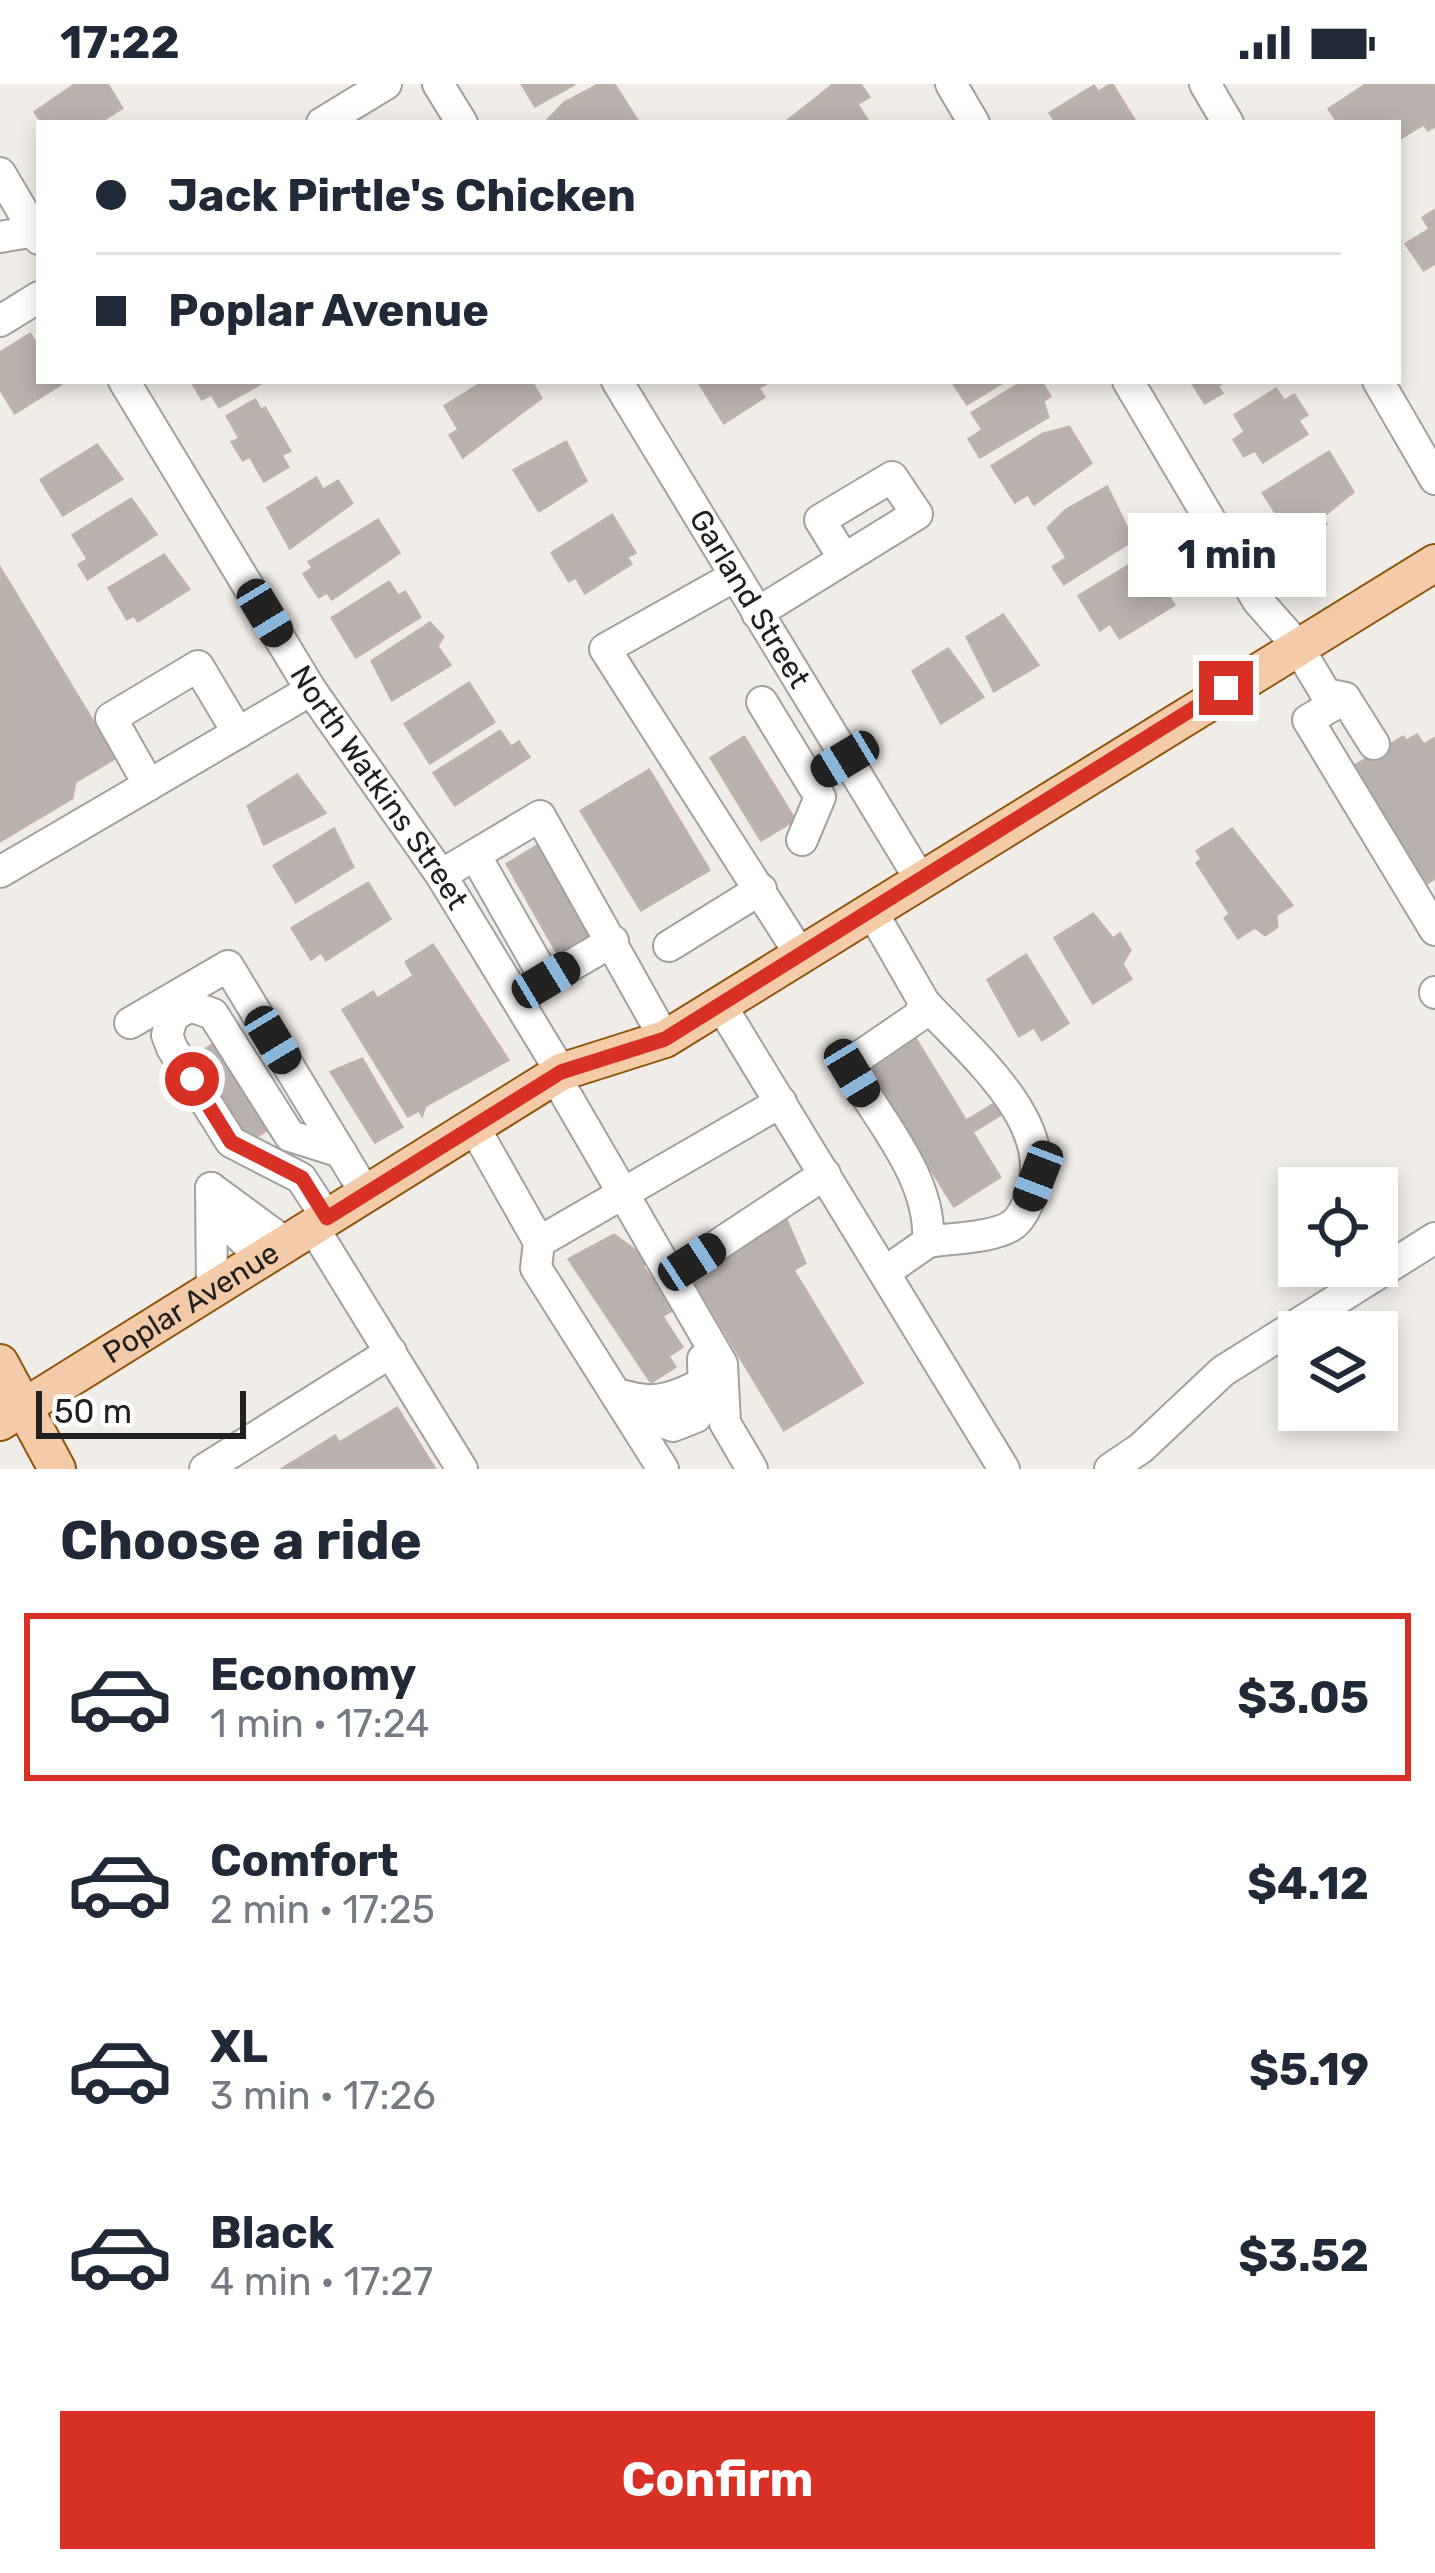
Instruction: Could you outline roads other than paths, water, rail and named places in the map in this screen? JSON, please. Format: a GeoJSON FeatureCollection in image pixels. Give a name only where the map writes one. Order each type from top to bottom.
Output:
{"type":"FeatureCollection","features":[{"type":"Feature","properties":{"kind":"main road","name":"Poplar Avenue"},"geometry":{"type":"LineString","coordinates":[[12,1415],[558,1074],[665,1039],[1296,644],[1435,563]]}},
{"type":"Feature","properties":{"kind":"main road"},"geometry":{"type":"LineString","coordinates":[[0,1363],[12,1415],[57,1469]]}},
{"type":"Feature","properties":{"kind":"street"},"geometry":{"type":"LineString","coordinates":[[327,120],[386,84]]}},
{"type":"Feature","properties":{"kind":"street"},"geometry":{"type":"LineString","coordinates":[[438,84],[460,120]]}},
{"type":"Feature","properties":{"kind":"street"},"geometry":{"type":"LineString","coordinates":[[951,84],[972,120]]}},
{"type":"Feature","properties":{"kind":"street"},"geometry":{"type":"LineString","coordinates":[[1205,84],[1226,120]]}},
{"type":"Feature","properties":{"kind":"street"},"geometry":{"type":"LineString","coordinates":[[0,173],[36,233]]}},
{"type":"Feature","properties":{"kind":"street"},"geometry":{"type":"LineString","coordinates":[[0,237],[36,235]]}},
{"type":"Feature","properties":{"kind":"street"},"geometry":{"type":"LineString","coordinates":[[0,321],[36,299]]}},
{"type":"Feature","properties":{"kind":"street","name":"North Watkins Street"},"geometry":{"type":"LineString","coordinates":[[126,384],[311,691],[441,875],[558,1074],[627,1207]]}},
{"type":"Feature","properties":{"kind":"street","name":"Garland Street"},"geometry":{"type":"LineString","coordinates":[[619,384],[920,879]]}},
{"type":"Feature","properties":{"kind":"street"},"geometry":{"type":"LineString","coordinates":[[1130,384],[1258,601],[1296,644],[1326,694],[1345,698],[1374,744]]}},
{"type":"Feature","properties":{"kind":"street"},"geometry":{"type":"LineString","coordinates":[[1380,384],[1435,479]]}},
{"type":"Feature","properties":{"kind":"street"},"geometry":{"type":"LineString","coordinates":[[757,613],[844,559]]}},
{"type":"Feature","properties":{"kind":"street"},"geometry":{"type":"LineString","coordinates":[[735,576],[605,649],[800,954]]}},
{"type":"Feature","properties":{"kind":"street"},"geometry":{"type":"LineString","coordinates":[[149,785],[111,718],[198,666],[238,733]]}},
{"type":"Feature","properties":{"kind":"street"},"geometry":{"type":"LineString","coordinates":[[0,872],[311,691]]}},
{"type":"Feature","properties":{"kind":"street"},"geometry":{"type":"LineString","coordinates":[[1345,698],[1308,720],[1435,930]]}},
{"type":"Feature","properties":{"kind":"street"},"geometry":{"type":"LineString","coordinates":[[762,702],[820,797],[802,840]]}},
{"type":"Feature","properties":{"kind":"street"},"geometry":{"type":"LineString","coordinates":[[811,780],[845,759]]}},
{"type":"Feature","properties":{"kind":"street"},"geometry":{"type":"LineString","coordinates":[[441,875],[540,816],[665,1039]]}},
{"type":"Feature","properties":{"kind":"street"},"geometry":{"type":"LineString","coordinates":[[475,855],[546,980],[613,941]]}},
{"type":"Feature","properties":{"kind":"street"},"geometry":{"type":"LineString","coordinates":[[669,946],[761,889]]}},
{"type":"Feature","properties":{"kind":"street"},"geometry":{"type":"LineString","coordinates":[[871,910],[924,1002],[1006,1093],[1032,1141],[1038,1176],[1025,1209],[1010,1227],[928,1242],[885,1272]]}},
{"type":"Feature","properties":{"kind":"street"},"geometry":{"type":"LineString","coordinates":[[130,1023],[228,966],[366,1194]]}},
{"type":"Feature","properties":{"kind":"street"},"geometry":{"type":"LineString","coordinates":[[924,1002],[919,1016],[853,1061],[852,1073],[922,1191],[928,1242]]}},
{"type":"Feature","properties":{"kind":"street"},"geometry":{"type":"LineString","coordinates":[[720,1004],[1004,1469]]}},
{"type":"Feature","properties":{"kind":"street"},"geometry":{"type":"LineString","coordinates":[[298,1237],[302,1178],[231,1142],[172,1048],[167,1035],[173,1016],[190,1006],[213,1014],[290,1136],[340,1152]]}},
{"type":"Feature","properties":{"kind":"street"},"geometry":{"type":"LineString","coordinates":[[539,1242],[627,1207],[781,1102]]}},
{"type":"Feature","properties":{"kind":"street"},"geometry":{"type":"LineString","coordinates":[[474,1127],[539,1242],[536,1268],[628,1397],[662,1469]]}},
{"type":"Feature","properties":{"kind":"street"},"geometry":{"type":"LineString","coordinates":[[692,1262],[825,1174]]}},
{"type":"Feature","properties":{"kind":"street"},"geometry":{"type":"LineString","coordinates":[[627,1207],[632,1234],[703,1354],[704,1383],[696,1417],[673,1426],[649,1417],[628,1397]]}},
{"type":"Feature","properties":{"kind":"street"},"geometry":{"type":"LineString","coordinates":[[627,1207],[722,1364],[725,1424],[752,1469]]}},
{"type":"Feature","properties":{"kind":"street"},"geometry":{"type":"LineString","coordinates":[[212,1290],[214,1211],[298,1237],[391,1352],[462,1469]]}},
{"type":"Feature","properties":{"kind":"street"},"geometry":{"type":"LineString","coordinates":[[1110,1469],[1141,1448],[1223,1371],[1435,1238]]}},
{"type":"Feature","properties":{"kind":"street"},"geometry":{"type":"LineString","coordinates":[[205,1469],[391,1352]]}}]}
